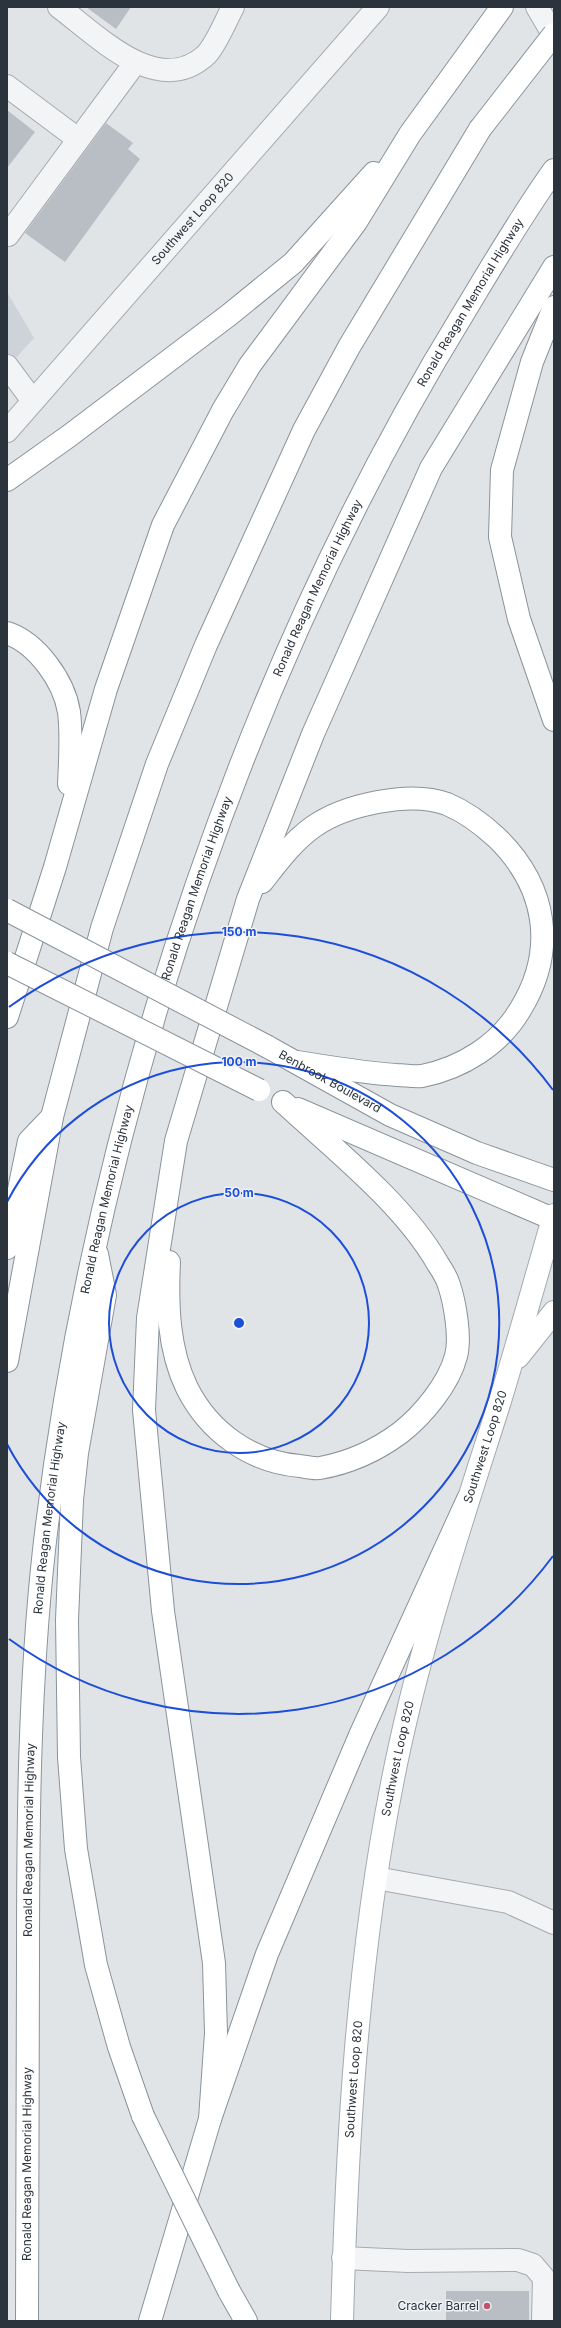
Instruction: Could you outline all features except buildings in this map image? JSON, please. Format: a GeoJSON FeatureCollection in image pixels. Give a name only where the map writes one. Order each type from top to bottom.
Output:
{"type":"FeatureCollection","features":[{"type":"Feature","properties":{"kind":"main road"},"geometry":{"type":"LineString","coordinates":[[7,1017],[55,867],[106,689],[163,524],[223,410],[250,365],[356,222],[410,134],[502,7]]}},
{"type":"Feature","properties":{"kind":"main road"},"geometry":{"type":"LineString","coordinates":[[7,1361],[52,1117],[102,928],[157,764],[206,645],[304,430],[341,361],[480,129],[554,35]]}},
{"type":"Feature","properties":{"kind":"main road"},"geometry":{"type":"LineString","coordinates":[[7,480],[75,432],[229,315],[293,263],[410,134]]}},
{"type":"Feature","properties":{"kind":"main road","name":"Ronald Reagan Memorial Highway"},"geometry":{"type":"LineString","coordinates":[[26,2321],[29,1792],[34,1665],[43,1555],[59,1430],[95,1242],[130,1100],[172,960],[217,823],[244,751],[319,580],[378,461],[436,357],[538,192],[554,170]]}},
{"type":"Feature","properties":{"kind":"main road"},"geometry":{"type":"LineString","coordinates":[[210,2118],[216,2032],[214,1963],[163,1610],[144,1410],[148,1318],[176,1141],[248,899],[300,764],[431,468],[554,267]]}},
{"type":"Feature","properties":{"kind":"main road"},"geometry":{"type":"LineString","coordinates":[[554,307],[532,362],[502,470],[500,537],[519,619],[554,720]]}},
{"type":"Feature","properties":{"kind":"main road"},"geometry":{"type":"LineString","coordinates":[[7,633],[13,634],[42,656],[57,680],[69,711],[71,808]]}},
{"type":"Feature","properties":{"kind":"main road"},"geometry":{"type":"LineString","coordinates":[[248,899],[288,848],[313,827],[338,814],[372,802],[404,798],[446,803],[480,821],[507,848],[530,880],[541,914],[542,952],[532,990],[513,1022],[489,1046],[456,1065],[420,1076],[376,1074],[297,1062]]}},
{"type":"Feature","properties":{"kind":"main road","name":"Benbrook Boulevard"},"geometry":{"type":"LineString","coordinates":[[7,910],[297,1062],[390,1115],[477,1153],[554,1180]]}},
{"type":"Feature","properties":{"kind":"main road"},"geometry":{"type":"LineString","coordinates":[[7,963],[283,1102],[554,1218]]}},
{"type":"Feature","properties":{"kind":"main road"},"geometry":{"type":"LineString","coordinates":[[170,1174],[174,1213],[170,1252],[168,1311],[175,1356],[187,1388],[206,1417],[226,1436],[250,1454],[281,1465],[318,1468],[355,1458],[390,1440],[419,1415],[442,1386],[456,1356],[457,1327],[449,1284],[430,1250],[402,1216],[283,1102]]}},
{"type":"Feature","properties":{"kind":"main road"},"geometry":{"type":"LineString","coordinates":[[7,1248],[29,1141],[52,1117]]}},
{"type":"Feature","properties":{"kind":"main road","name":"Southwest Loop 820"},"geometry":{"type":"LineString","coordinates":[[342,2321],[349,2122],[364,1949],[392,1784],[406,1723],[440,1594],[468,1499],[511,1366],[554,1218]]}},
{"type":"Feature","properties":{"kind":"main road"},"geometry":{"type":"LineString","coordinates":[[95,1242],[105,1295],[77,1453],[72,1500],[67,1620],[69,1757],[76,1849],[96,1965],[119,2047],[143,2116],[229,2291],[246,2321]]}},
{"type":"Feature","properties":{"kind":"main road"},"geometry":{"type":"LineString","coordinates":[[511,1366],[554,1312]]}},
{"type":"Feature","properties":{"kind":"main road"},"geometry":{"type":"LineString","coordinates":[[150,2321],[210,2118],[268,1954],[361,1733],[468,1499]]}},
{"type":"Feature","properties":{"kind":"street"},"geometry":{"type":"LineString","coordinates":[[59,7],[134,63],[159,70],[180,71],[194,65],[208,54],[233,7]]}},
{"type":"Feature","properties":{"kind":"street","name":"Southwest Loop 820"},"geometry":{"type":"LineString","coordinates":[[7,431],[378,7]]}},
{"type":"Feature","properties":{"kind":"street"},"geometry":{"type":"LineString","coordinates":[[537,7],[554,35]]}},
{"type":"Feature","properties":{"kind":"street"},"geometry":{"type":"LineString","coordinates":[[8,235],[134,63]]}},
{"type":"Feature","properties":{"kind":"street"},"geometry":{"type":"LineString","coordinates":[[7,86],[78,139]]}},
{"type":"Feature","properties":{"kind":"street"},"geometry":{"type":"LineString","coordinates":[[7,366],[32,401]]}},
{"type":"Feature","properties":{"kind":"street"},"geometry":{"type":"LineString","coordinates":[[376,1878],[508,1902],[554,1923]]}},
{"type":"Feature","properties":{"kind":"street"},"geometry":{"type":"LineString","coordinates":[[344,2258],[408,2261],[518,2260],[533,2265],[544,2278],[543,2321]]}},
{"type":"Feature","properties":{"kind":"shaded area"},"geometry":{"type":"Polygon","coordinates":[[[7,292],[34,338],[7,368],[7,292]]]}},
{"type":"Feature","properties":{"kind":"place","name":"Cracker Barrel"},"geometry":{"type":"Point","coordinates":[487,2306]}}]}
